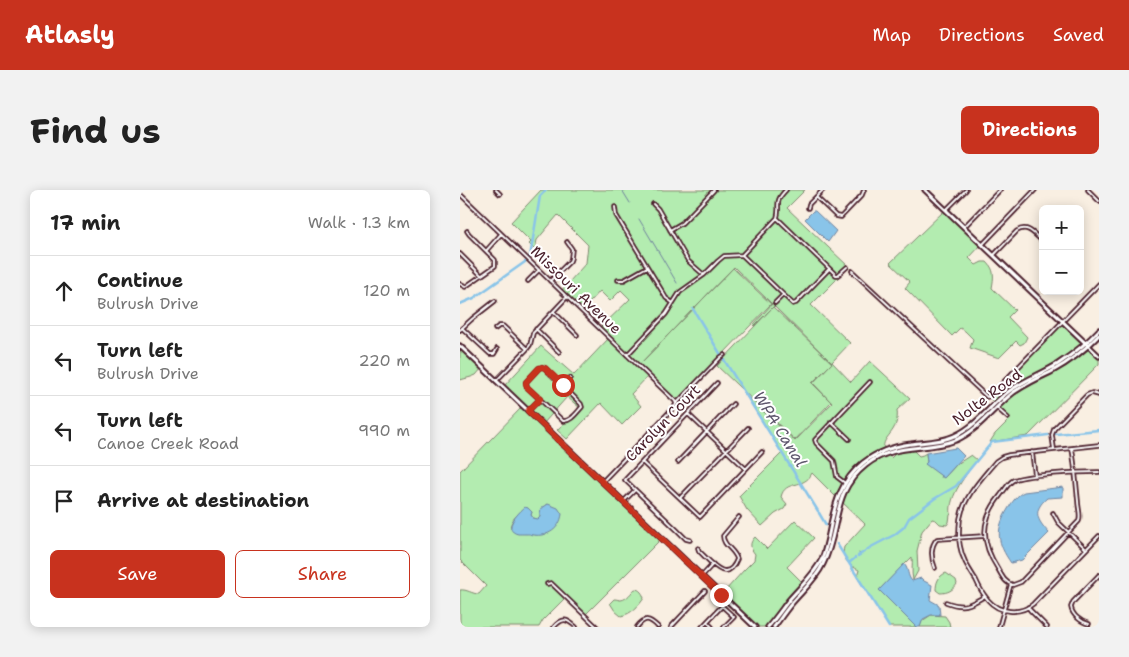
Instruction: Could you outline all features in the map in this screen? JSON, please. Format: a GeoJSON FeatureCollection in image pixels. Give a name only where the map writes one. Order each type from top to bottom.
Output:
{"type":"FeatureCollection","features":[{"type":"Feature","properties":{"kind":"street"},"geometry":{"type":"LineString","coordinates":[[496,190],[500,194]]}},
{"type":"Feature","properties":{"kind":"street"},"geometry":{"type":"LineString","coordinates":[[670,230],[682,223],[714,190]]}},
{"type":"Feature","properties":{"kind":"street"},"geometry":{"type":"LineString","coordinates":[[627,355],[666,314],[680,292],[704,275],[724,256],[742,255],[777,218],[778,202],[786,190]]}},
{"type":"Feature","properties":{"kind":"street"},"geometry":{"type":"LineString","coordinates":[[808,208],[809,204],[823,190]]}},
{"type":"Feature","properties":{"kind":"street"},"geometry":{"type":"LineString","coordinates":[[816,197],[836,216],[841,217],[862,195],[864,190]]}},
{"type":"Feature","properties":{"kind":"street"},"geometry":{"type":"LineString","coordinates":[[925,190],[1099,356]]}},
{"type":"Feature","properties":{"kind":"street"},"geometry":{"type":"LineString","coordinates":[[946,210],[966,190]]}},
{"type":"Feature","properties":{"kind":"street"},"geometry":{"type":"LineString","coordinates":[[964,227],[1000,190]]}},
{"type":"Feature","properties":{"kind":"street"},"geometry":{"type":"LineString","coordinates":[[983,244],[1035,190]]}},
{"type":"Feature","properties":{"kind":"street"},"geometry":{"type":"LineString","coordinates":[[1088,190],[1099,201]]}},
{"type":"Feature","properties":{"kind":"street","name":"Missouri Avenue"},"geometry":{"type":"LineString","coordinates":[[460,194],[669,395],[676,404]]}},
{"type":"Feature","properties":{"kind":"street"},"geometry":{"type":"LineString","coordinates":[[653,204],[658,209],[688,260],[704,275]]}},
{"type":"Feature","properties":{"kind":"street"},"geometry":{"type":"LineString","coordinates":[[615,207],[616,215],[666,298],[673,302]]}},
{"type":"Feature","properties":{"kind":"street"},"geometry":{"type":"LineString","coordinates":[[777,218],[836,275],[838,276],[847,267]]}},
{"type":"Feature","properties":{"kind":"street"},"geometry":{"type":"LineString","coordinates":[[994,255],[1021,228],[1030,230],[1039,238]]}},
{"type":"Feature","properties":{"kind":"street"},"geometry":{"type":"LineString","coordinates":[[460,284],[465,287],[495,266],[495,260],[467,231]]}},
{"type":"Feature","properties":{"kind":"street"},"geometry":{"type":"LineString","coordinates":[[486,251],[501,234]]}},
{"type":"Feature","properties":{"kind":"street"},"geometry":{"type":"LineString","coordinates":[[550,281],[571,258],[572,249],[567,242]]}},
{"type":"Feature","properties":{"kind":"street"},"geometry":{"type":"LineString","coordinates":[[460,254],[481,275]]}},
{"type":"Feature","properties":{"kind":"street"},"geometry":{"type":"LineString","coordinates":[[742,255],[793,304],[829,269]]}},
{"type":"Feature","properties":{"kind":"street"},"geometry":{"type":"LineString","coordinates":[[618,280],[624,280],[647,266]]}},
{"type":"Feature","properties":{"kind":"street"},"geometry":{"type":"LineString","coordinates":[[528,281],[539,270]]}},
{"type":"Feature","properties":{"kind":"street"},"geometry":{"type":"LineString","coordinates":[[852,271],[987,397],[1099,284]]}},
{"type":"Feature","properties":{"kind":"street"},"geometry":{"type":"LineString","coordinates":[[775,303],[782,295]]}},
{"type":"Feature","properties":{"kind":"street"},"geometry":{"type":"LineString","coordinates":[[496,381],[527,349],[536,329],[567,298]]}},
{"type":"Feature","properties":{"kind":"street"},"geometry":{"type":"LineString","coordinates":[[495,301],[461,329],[490,354],[494,354],[497,349]]}},
{"type":"Feature","properties":{"kind":"street"},"geometry":{"type":"LineString","coordinates":[[553,312],[577,335]]}},
{"type":"Feature","properties":{"kind":"street"},"geometry":{"type":"LineString","coordinates":[[495,329],[503,326],[527,349]]}},
{"type":"Feature","properties":{"kind":"street"},"geometry":{"type":"LineString","coordinates":[[536,329],[559,352]]}},
{"type":"Feature","properties":{"kind":"street","name":"Nolte Road"},"geometry":{"type":"LineString","coordinates":[[774,627],[820,570],[830,546],[840,502],[847,486],[865,466],[876,458],[899,450],[956,440],[972,431],[997,407],[1021,388],[1072,359],[1099,330]]}},
{"type":"Feature","properties":{"kind":"street","name":"Nolte Road"},"geometry":{"type":"LineString","coordinates":[[768,627],[815,571],[828,540],[838,494],[851,474],[865,461],[898,446],[937,441],[961,433],[977,422],[999,399],[1020,384],[1058,364],[1099,335]]}},
{"type":"Feature","properties":{"kind":"street"},"geometry":{"type":"LineString","coordinates":[[460,346],[755,627]]}},
{"type":"Feature","properties":{"kind":"street"},"geometry":{"type":"LineString","coordinates":[[603,481],[724,355]]}},
{"type":"Feature","properties":{"kind":"street"},"geometry":{"type":"LineString","coordinates":[[542,367],[563,385],[582,404],[582,407],[565,422],[540,399],[526,382],[542,367]]}},
{"type":"Feature","properties":{"kind":"street"},"geometry":{"type":"LineString","coordinates":[[563,385],[570,378]]}},
{"type":"Feature","properties":{"kind":"street"},"geometry":{"type":"LineString","coordinates":[[840,502],[839,499],[845,483],[837,477],[834,461],[815,441],[870,382]]}},
{"type":"Feature","properties":{"kind":"street","name":"Carolyn Court"},"geometry":{"type":"LineString","coordinates":[[635,490],[625,480],[717,383]]}},
{"type":"Feature","properties":{"kind":"street"},"geometry":{"type":"LineString","coordinates":[[1054,450],[1052,435],[1056,426],[1086,395],[1092,393],[1099,395]]}},
{"type":"Feature","properties":{"kind":"street"},"geometry":{"type":"LineString","coordinates":[[528,411],[540,399]]}},
{"type":"Feature","properties":{"kind":"street"},"geometry":{"type":"LineString","coordinates":[[999,399],[997,407],[1008,418]]}},
{"type":"Feature","properties":{"kind":"street"},"geometry":{"type":"LineString","coordinates":[[678,462],[733,404]]}},
{"type":"Feature","properties":{"kind":"street"},"geometry":{"type":"LineString","coordinates":[[688,413],[746,469]]}},
{"type":"Feature","properties":{"kind":"street"},"geometry":{"type":"LineString","coordinates":[[831,422],[849,439]]}},
{"type":"Feature","properties":{"kind":"street"},"geometry":{"type":"LineString","coordinates":[[680,498],[748,428]]}},
{"type":"Feature","properties":{"kind":"street"},"geometry":{"type":"LineString","coordinates":[[1099,445],[1002,456],[968,497],[960,518],[959,537],[966,564],[985,596],[994,605],[1004,610],[1019,611],[1037,600],[1099,536]]}},
{"type":"Feature","properties":{"kind":"street"},"geometry":{"type":"LineString","coordinates":[[1072,448],[1076,472],[1080,519],[1021,582],[1011,584],[1005,581],[994,564],[987,548],[985,536],[990,510],[1011,482],[1035,476],[1076,472],[1099,473]]}},
{"type":"Feature","properties":{"kind":"street"},"geometry":{"type":"LineString","coordinates":[[642,462],[700,517],[762,452]]}},
{"type":"Feature","properties":{"kind":"street"},"geometry":{"type":"LineString","coordinates":[[1032,452],[1035,476]]}},
{"type":"Feature","properties":{"kind":"street"},"geometry":{"type":"LineString","coordinates":[[624,502],[635,490],[686,539],[690,540]]}},
{"type":"Feature","properties":{"kind":"street"},"geometry":{"type":"LineString","coordinates":[[1053,513],[1056,519],[1086,549]]}},
{"type":"Feature","properties":{"kind":"street"},"geometry":{"type":"LineString","coordinates":[[698,548],[719,570],[726,572],[729,570],[737,559],[736,555],[724,543],[723,536],[739,517]]}},
{"type":"Feature","properties":{"kind":"street"},"geometry":{"type":"LineString","coordinates":[[829,532],[832,537]]}},
{"type":"Feature","properties":{"kind":"street"},"geometry":{"type":"LineString","coordinates":[[934,568],[932,563],[932,546],[935,541],[959,537],[985,536]]}},
{"type":"Feature","properties":{"kind":"street"},"geometry":{"type":"LineString","coordinates":[[828,540],[830,546]]}},
{"type":"Feature","properties":{"kind":"street"},"geometry":{"type":"LineString","coordinates":[[702,576],[713,564]]}},
{"type":"Feature","properties":{"kind":"street"},"geometry":{"type":"LineString","coordinates":[[1089,624],[1083,622],[1073,613],[1071,607],[1073,602],[1099,575]]}},
{"type":"Feature","properties":{"kind":"street"},"geometry":{"type":"LineString","coordinates":[[548,584],[551,583],[597,627]]}},
{"type":"Feature","properties":{"kind":"street"},"geometry":{"type":"LineString","coordinates":[[999,627],[1011,584]]}},
{"type":"Feature","properties":{"kind":"street"},"geometry":{"type":"LineString","coordinates":[[671,627],[705,591]]}},
{"type":"Feature","properties":{"kind":"street"},"geometry":{"type":"LineString","coordinates":[[946,602],[967,606],[985,596]]}},
{"type":"Feature","properties":{"kind":"street"},"geometry":{"type":"LineString","coordinates":[[702,627],[722,606],[734,617],[724,627]]}},
{"type":"Feature","properties":{"kind":"street"},"geometry":{"type":"LineString","coordinates":[[1028,607],[1047,627]]}},
{"type":"Feature","properties":{"kind":"street"},"geometry":{"type":"LineString","coordinates":[[554,627],[561,621],[566,620],[576,627]]}},
{"type":"Feature","properties":{"kind":"street"},"geometry":{"type":"LineString","coordinates":[[637,627],[641,622],[647,620],[652,621],[658,627]]}},
{"type":"Feature","properties":{"kind":"street"},"geometry":{"type":"LineString","coordinates":[[707,622],[712,627]]}},
{"type":"Feature","properties":{"kind":"green space"},"geometry":{"type":"Polygon","coordinates":[[[541,190],[805,190],[787,208],[849,267],[811,305],[850,343],[832,362],[851,382],[870,361],[910,398],[897,410],[896,424],[885,441],[884,449],[868,457],[849,474],[836,497],[812,473],[809,478],[783,491],[781,497],[787,504],[784,509],[775,514],[762,526],[747,510],[739,496],[782,453],[745,394],[795,441],[832,403],[813,383],[832,363],[774,306],[754,326],[772,304],[734,267],[639,365],[649,375],[631,394],[641,406],[622,425],[601,403],[567,439],[557,430],[580,408],[567,397],[543,424],[504,386],[541,346],[574,375],[609,338],[600,328],[630,299],[621,290],[610,301],[600,291],[582,311],[561,291],[586,263],[588,245],[558,215],[537,240],[535,250],[529,244],[531,242],[511,222],[541,190]]]}},
{"type":"Feature","properties":{"kind":"green space"},"geometry":{"type":"Polygon","coordinates":[[[945,210],[982,244],[969,258],[976,265],[987,262],[990,265],[993,274],[992,288],[1015,310],[1008,317],[1027,337],[1024,343],[1020,345],[1016,341],[999,358],[970,348],[973,339],[960,328],[952,336],[905,288],[910,282],[890,263],[945,210]]]}},
{"type":"Feature","properties":{"kind":"green space"},"geometry":{"type":"Polygon","coordinates":[[[733,268],[771,304],[677,402],[639,365],[733,268]]]}},
{"type":"Feature","properties":{"kind":"green space"},"geometry":{"type":"Polygon","coordinates":[[[773,307],[832,363],[812,383],[831,402],[795,440],[717,366],[773,307]]]}},
{"type":"Feature","properties":{"kind":"green space"},"geometry":{"type":"Polygon","coordinates":[[[1063,322],[1084,343],[1057,363],[1019,383],[994,403],[989,397],[1063,322]]]}},
{"type":"Feature","properties":{"kind":"green space"},"geometry":{"type":"Polygon","coordinates":[[[460,347],[482,368],[476,375],[460,380],[460,347]]]}},
{"type":"Feature","properties":{"kind":"green space"},"geometry":{"type":"Polygon","coordinates":[[[1089,347],[1099,357],[1099,364],[1028,436],[990,442],[1010,419],[999,407],[1017,392],[1073,360],[1089,347]]]}},
{"type":"Feature","properties":{"kind":"green space"},"geometry":{"type":"Polygon","coordinates":[[[522,407],[661,539],[585,615],[568,598],[565,598],[543,620],[539,627],[460,627],[460,590],[479,594],[486,586],[460,560],[460,471],[522,407]],[[548,504],[541,509],[540,518],[533,518],[532,512],[528,508],[517,515],[511,524],[510,527],[535,535],[548,504]]]}},
{"type":"Feature","properties":{"kind":"green space"},"geometry":{"type":"Polygon","coordinates":[[[912,449],[919,456],[926,453],[926,463],[944,478],[957,464],[971,455],[977,460],[955,493],[947,525],[940,524],[932,519],[922,531],[917,551],[918,571],[913,580],[912,557],[879,590],[916,627],[889,627],[857,577],[859,570],[852,566],[845,558],[844,547],[865,524],[841,501],[854,479],[866,467],[888,454],[891,458],[898,451],[912,449]]]}},
{"type":"Feature","properties":{"kind":"green space"},"geometry":{"type":"Polygon","coordinates":[[[795,520],[814,538],[787,567],[803,583],[764,627],[756,627],[721,592],[725,591],[754,560],[755,554],[751,546],[755,537],[767,549],[795,520]]]}},
{"type":"Feature","properties":{"kind":"green space"},"geometry":{"type":"Polygon","coordinates":[[[946,573],[956,580],[957,584],[950,591],[940,593],[936,590],[937,582],[946,573]]]}},
{"type":"Feature","properties":{"kind":"green space"},"geometry":{"type":"Polygon","coordinates":[[[635,589],[641,592],[644,598],[634,609],[621,616],[610,603],[614,599],[621,600],[626,598],[635,589]]]}},
{"type":"Feature","properties":{"kind":"green space"},"geometry":{"type":"Polygon","coordinates":[[[931,615],[945,616],[950,627],[920,627],[922,621],[931,615]]]}},
{"type":"Feature","properties":{"kind":"water"},"geometry":{"type":"Polygon","coordinates":[[[813,211],[836,231],[828,242],[805,219],[813,211]]]}},
{"type":"Feature","properties":{"kind":"water"},"geometry":{"type":"Polygon","coordinates":[[[956,448],[964,456],[944,478],[925,464],[927,462],[926,453],[956,448]]]}},
{"type":"Feature","properties":{"kind":"water"},"geometry":{"type":"Polygon","coordinates":[[[1063,487],[1063,497],[1047,498],[1039,507],[1039,520],[1049,533],[1022,560],[1011,563],[1000,543],[999,536],[1001,523],[1011,504],[1024,492],[1063,487]]]}},
{"type":"Feature","properties":{"kind":"water"},"geometry":{"type":"Polygon","coordinates":[[[548,504],[558,508],[562,514],[556,528],[544,535],[518,534],[513,532],[511,525],[525,507],[532,512],[533,518],[538,519],[541,509],[548,504]]]}},
{"type":"Feature","properties":{"kind":"water"},"geometry":{"type":"Polygon","coordinates":[[[904,564],[912,581],[921,578],[932,585],[930,600],[939,605],[940,615],[931,615],[923,619],[920,627],[916,627],[879,590],[904,564]]]}},
{"type":"Feature","properties":{"kind":"waterway"},"geometry":{"type":"LineString","coordinates":[[530,257],[540,196],[546,190]]}},
{"type":"Feature","properties":{"kind":"waterway"},"geometry":{"type":"LineString","coordinates":[[622,190],[630,203]]}},
{"type":"Feature","properties":{"kind":"waterway"},"geometry":{"type":"LineString","coordinates":[[934,200],[939,205]]}},
{"type":"Feature","properties":{"kind":"waterway"},"geometry":{"type":"LineString","coordinates":[[639,219],[677,283]]}},
{"type":"Feature","properties":{"kind":"waterway"},"geometry":{"type":"LineString","coordinates":[[460,304],[474,298],[525,262]]}},
{"type":"Feature","properties":{"kind":"waterway","name":"WPA Canal"},"geometry":{"type":"LineString","coordinates":[[693,309],[721,355]]}},
{"type":"Feature","properties":{"kind":"waterway"},"geometry":{"type":"LineString","coordinates":[[1049,310],[1054,316]]}},
{"type":"Feature","properties":{"kind":"waterway","name":"WPA Canal"},"geometry":{"type":"LineString","coordinates":[[723,358],[818,511]]}},
{"type":"Feature","properties":{"kind":"waterway"},"geometry":{"type":"LineString","coordinates":[[1056,434],[1099,430]]}},
{"type":"Feature","properties":{"kind":"waterway"},"geometry":{"type":"LineString","coordinates":[[858,556],[894,535],[904,527],[909,518],[934,499],[956,486],[992,442],[1048,435]]}},
{"type":"Feature","properties":{"kind":"waterway"},"geometry":{"type":"LineString","coordinates":[[930,444],[955,438]]}},
{"type":"Feature","properties":{"kind":"waterway","name":"WPA Canal"},"geometry":{"type":"LineString","coordinates":[[819,513],[826,525]]}},
{"type":"Feature","properties":{"kind":"waterway","name":"WPA Canal"},"geometry":{"type":"LineString","coordinates":[[837,544],[889,627]]}},
{"type":"Feature","properties":{"kind":"waterway","name":"WPA Canal"},"geometry":{"type":"LineString","coordinates":[[849,563],[855,558]]}},
{"type":"Feature","properties":{"kind":"route"},"geometry":{"type":"LineString","coordinates":[[563,385],[545,368],[539,368],[526,382],[527,387],[540,399],[528,411],[721,595]]}}]}
